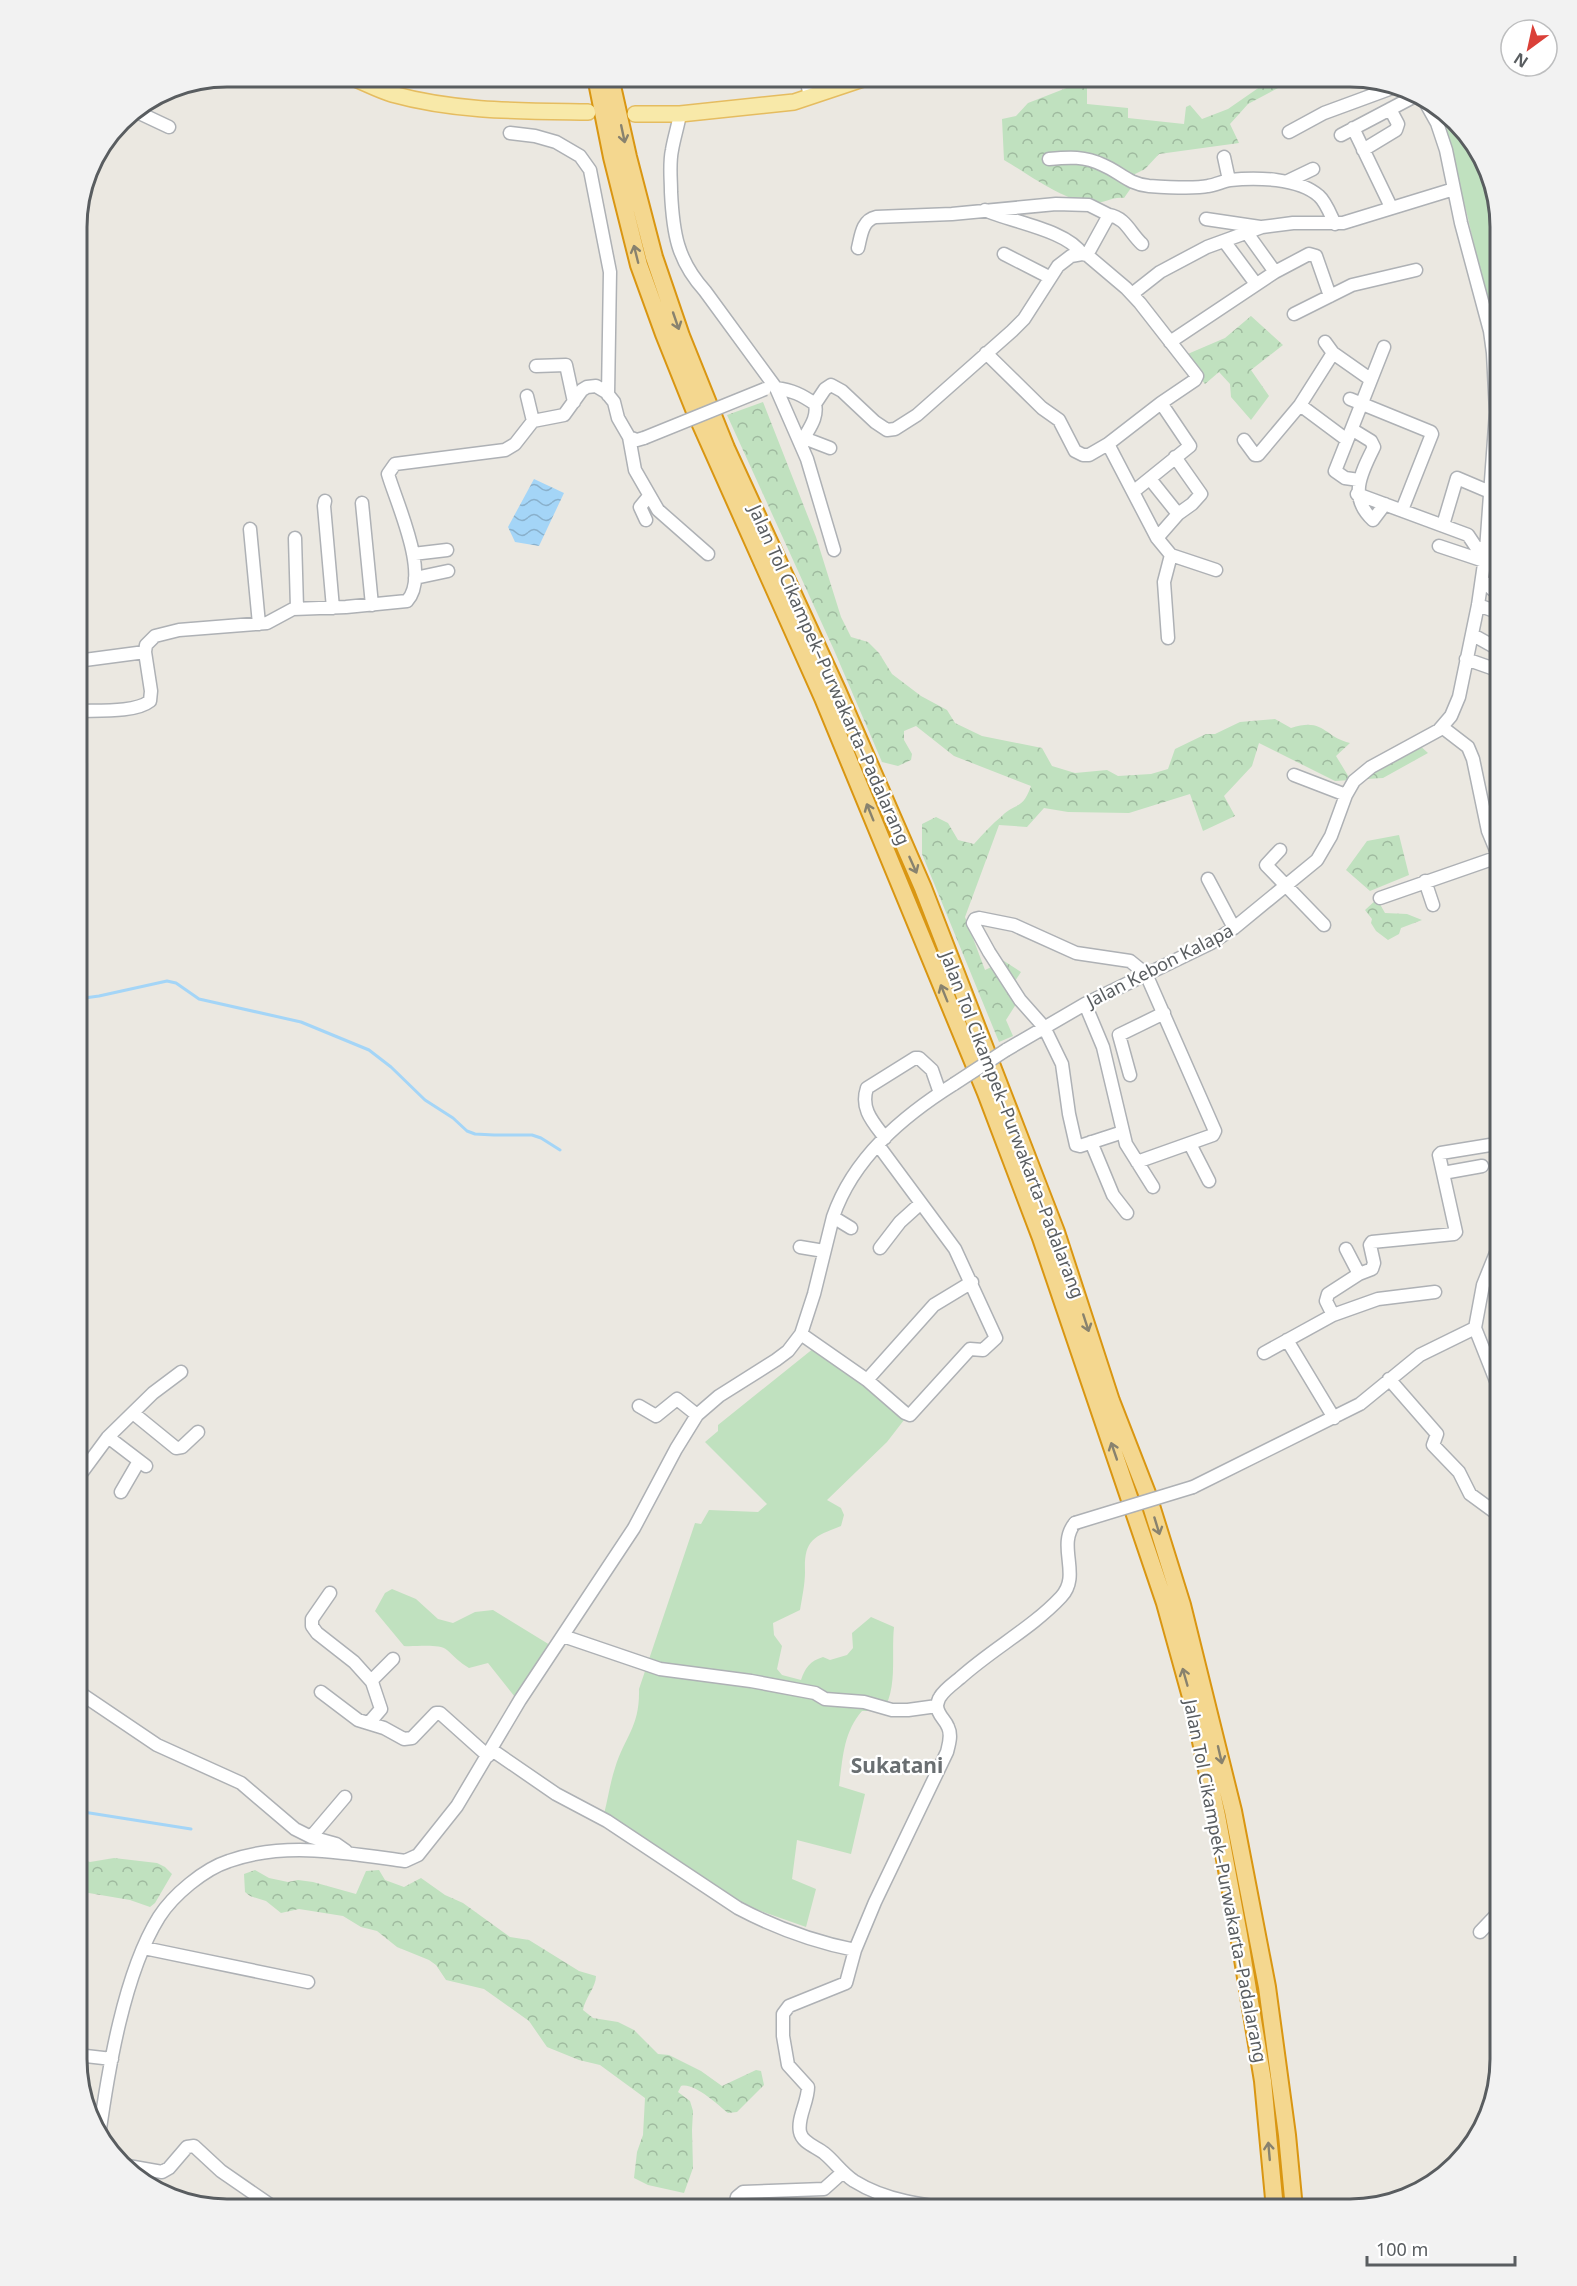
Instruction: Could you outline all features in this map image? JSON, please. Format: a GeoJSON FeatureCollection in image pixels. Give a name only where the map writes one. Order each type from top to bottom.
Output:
{"type":"FeatureCollection","features":[{"type":"Feature","properties":{"kind":"highway","name":"Jalan Tol Cikampek–Purwakarta–Padalarang"},"geometry":{"type":"LineString","coordinates":[[598,87],[612,157],[639,265],[664,333],[694,409],[823,698],[986,1094],[1041,1238],[1165,1603],[1193,1704],[1239,1935],[1263,2081],[1274,2199]]}},
{"type":"Feature","properties":{"kind":"highway","name":"Jalan Tol Cikampek–Purwakarta–Padalarang"},"geometry":{"type":"LineString","coordinates":[[612,87],[654,257],[681,336],[726,447],[837,690],[923,888],[1056,1232],[1111,1401],[1148,1496],[1182,1605],[1233,1811],[1267,1987],[1287,2135],[1293,2199]]}},
{"type":"Feature","properties":{"kind":"main road"},"geometry":{"type":"LineString","coordinates":[[376,87],[390,93],[438,104],[498,111],[588,112]]}},
{"type":"Feature","properties":{"kind":"main road"},"geometry":{"type":"LineString","coordinates":[[635,114],[680,114],[781,103],[810,97],[840,87]]}},
{"type":"Feature","properties":{"kind":"street"},"geometry":{"type":"LineString","coordinates":[[808,87],[810,97]]}},
{"type":"Feature","properties":{"kind":"street"},"geometry":{"type":"LineString","coordinates":[[1289,132],[1324,112],[1383,91]]}},
{"type":"Feature","properties":{"kind":"street"},"geometry":{"type":"LineString","coordinates":[[1341,135],[1408,99]]}},
{"type":"Feature","properties":{"kind":"street"},"geometry":{"type":"LineString","coordinates":[[1363,150],[1396,130],[1398,124],[1390,109]]}},
{"type":"Feature","properties":{"kind":"street"},"geometry":{"type":"LineString","coordinates":[[680,114],[670,170],[675,238],[683,261],[771,387],[801,439],[820,496],[834,550]]}},
{"type":"Feature","properties":{"kind":"street","name":"Jalan Kebon Kalapa"},"geometry":{"type":"LineString","coordinates":[[1432,114],[1446,150],[1461,223],[1490,334]]}},
{"type":"Feature","properties":{"kind":"street"},"geometry":{"type":"LineString","coordinates":[[144,115],[169,127]]}},
{"type":"Feature","properties":{"kind":"street"},"geometry":{"type":"LineString","coordinates":[[1353,128],[1391,207]]}},
{"type":"Feature","properties":{"kind":"street"},"geometry":{"type":"LineString","coordinates":[[510,133],[535,136],[556,142],[580,156],[590,171],[610,272],[608,395]]}},
{"type":"Feature","properties":{"kind":"street"},"geometry":{"type":"LineString","coordinates":[[1049,159],[1077,157],[1093,160],[1106,165],[1127,181],[1148,186],[1210,186],[1229,180],[1288,181],[1320,196],[1335,224]]}},
{"type":"Feature","properties":{"kind":"street"},"geometry":{"type":"LineString","coordinates":[[1224,157],[1229,180]]}},
{"type":"Feature","properties":{"kind":"street"},"geometry":{"type":"LineString","coordinates":[[1288,181],[1313,169]]}},
{"type":"Feature","properties":{"kind":"street"},"geometry":{"type":"LineString","coordinates":[[1132,294],[1160,272],[1207,247],[1262,227],[1293,222],[1343,223],[1454,189]]}},
{"type":"Feature","properties":{"kind":"street"},"geometry":{"type":"LineString","coordinates":[[858,248],[865,224],[871,218],[1037,205],[1080,204],[1089,205],[1121,219],[1142,244]]}},
{"type":"Feature","properties":{"kind":"street"},"geometry":{"type":"LineString","coordinates":[[985,210],[1048,232],[1078,248],[1132,294],[1197,376],[1195,380],[1108,444],[1089,455],[1083,455],[1075,451],[1059,420],[1042,408],[986,353]]}},
{"type":"Feature","properties":{"kind":"street"},"geometry":{"type":"LineString","coordinates":[[815,404],[825,388],[831,385],[842,391],[875,422],[891,430],[916,415],[1024,319],[1049,277],[1071,256],[1084,254],[1109,215]]}},
{"type":"Feature","properties":{"kind":"street"},"geometry":{"type":"LineString","coordinates":[[1206,219],[1262,227]]}},
{"type":"Feature","properties":{"kind":"street"},"geometry":{"type":"LineString","coordinates":[[1247,233],[1275,272]]}},
{"type":"Feature","properties":{"kind":"street"},"geometry":{"type":"LineString","coordinates":[[1224,241],[1257,284]]}},
{"type":"Feature","properties":{"kind":"street"},"geometry":{"type":"LineString","coordinates":[[1004,254],[1049,277]]}},
{"type":"Feature","properties":{"kind":"street"},"geometry":{"type":"LineString","coordinates":[[1170,342],[1275,272],[1310,254],[1316,256],[1330,296]]}},
{"type":"Feature","properties":{"kind":"street"},"geometry":{"type":"LineString","coordinates":[[1294,314],[1359,282],[1416,270]]}},
{"type":"Feature","properties":{"kind":"street"},"geometry":{"type":"LineString","coordinates":[[1325,342],[1333,353],[1370,379]]}},
{"type":"Feature","properties":{"kind":"street"},"geometry":{"type":"LineString","coordinates":[[1359,480],[1345,478],[1335,471],[1350,435],[1356,402],[1370,379],[1384,347]]}},
{"type":"Feature","properties":{"kind":"street"},"geometry":{"type":"LineString","coordinates":[[1244,440],[1255,455],[1258,455],[1300,405],[1333,353]]}},
{"type":"Feature","properties":{"kind":"street"},"geometry":{"type":"LineString","coordinates":[[536,366],[566,365],[574,402]]}},
{"type":"Feature","properties":{"kind":"street"},"geometry":{"type":"LineString","coordinates":[[87,710],[133,708],[150,701],[152,691],[145,652],[146,645],[155,636],[179,630],[259,624],[272,621],[290,609],[297,608],[333,608],[407,601],[412,594],[415,578],[413,554],[404,519],[388,474],[393,466],[399,463],[500,452],[515,444],[533,422],[564,415],[582,390],[587,387],[600,388],[614,402],[618,418],[629,437],[635,470],[658,510],[708,554]]}},
{"type":"Feature","properties":{"kind":"street"},"geometry":{"type":"LineString","coordinates":[[629,437],[637,440],[644,438],[771,387],[791,390],[815,404],[817,412],[801,439]]}},
{"type":"Feature","properties":{"kind":"street"},"geometry":{"type":"LineString","coordinates":[[527,396],[533,422]]}},
{"type":"Feature","properties":{"kind":"street"},"geometry":{"type":"LineString","coordinates":[[1356,402],[1432,434],[1402,510]]}},
{"type":"Feature","properties":{"kind":"street"},"geometry":{"type":"LineString","coordinates":[[1133,492],[1190,446],[1161,403]]}},
{"type":"Feature","properties":{"kind":"street"},"geometry":{"type":"LineString","coordinates":[[1300,405],[1350,435],[1371,441],[1374,447],[1359,480],[1357,494],[1373,520],[1385,504]]}},
{"type":"Feature","properties":{"kind":"street"},"geometry":{"type":"LineString","coordinates":[[801,439],[830,448]]}},
{"type":"Feature","properties":{"kind":"street"},"geometry":{"type":"LineString","coordinates":[[1108,444],[1157,538],[1171,555],[1216,570]]}},
{"type":"Feature","properties":{"kind":"street"},"geometry":{"type":"LineString","coordinates":[[1157,538],[1178,514],[1201,494],[1175,457]]}},
{"type":"Feature","properties":{"kind":"street"},"geometry":{"type":"LineString","coordinates":[[1150,478],[1178,514]]}},
{"type":"Feature","properties":{"kind":"street"},"geometry":{"type":"LineString","coordinates":[[1443,525],[1457,478],[1490,492]]}},
{"type":"Feature","properties":{"kind":"street","name":"Jalan Kebon Kalapa"},"geometry":{"type":"LineString","coordinates":[[801,1334],[814,1294],[837,1204],[854,1175],[905,1118],[1044,1027],[1085,1004],[1211,943],[1234,928],[1288,886],[1322,854],[1332,836],[1346,795],[1361,774],[1442,727],[1451,716],[1459,697],[1473,635],[1485,555],[1490,492]]}},
{"type":"Feature","properties":{"kind":"street"},"geometry":{"type":"LineString","coordinates":[[1357,494],[1470,535],[1476,547],[1485,555]]}},
{"type":"Feature","properties":{"kind":"street"},"geometry":{"type":"LineString","coordinates":[[646,520],[640,507],[649,496]]}},
{"type":"Feature","properties":{"kind":"street"},"geometry":{"type":"LineString","coordinates":[[325,501],[333,608]]}},
{"type":"Feature","properties":{"kind":"street"},"geometry":{"type":"LineString","coordinates":[[362,502],[372,605]]}},
{"type":"Feature","properties":{"kind":"street"},"geometry":{"type":"LineString","coordinates":[[250,530],[259,624]]}},
{"type":"Feature","properties":{"kind":"street"},"geometry":{"type":"LineString","coordinates":[[295,538],[297,608]]}},
{"type":"Feature","properties":{"kind":"street"},"geometry":{"type":"LineString","coordinates":[[1439,546],[1490,554]]}},
{"type":"Feature","properties":{"kind":"street"},"geometry":{"type":"LineString","coordinates":[[413,554],[447,550]]}},
{"type":"Feature","properties":{"kind":"street"},"geometry":{"type":"LineString","coordinates":[[1168,638],[1164,582],[1171,555]]}},
{"type":"Feature","properties":{"kind":"street"},"geometry":{"type":"LineString","coordinates":[[415,578],[448,571]]}},
{"type":"Feature","properties":{"kind":"street"},"geometry":{"type":"LineString","coordinates":[[1482,580],[1490,587]]}},
{"type":"Feature","properties":{"kind":"street"},"geometry":{"type":"LineString","coordinates":[[1479,605],[1490,609]]}},
{"type":"Feature","properties":{"kind":"street"},"geometry":{"type":"LineString","coordinates":[[1473,635],[1490,644]]}},
{"type":"Feature","properties":{"kind":"street"},"geometry":{"type":"LineString","coordinates":[[87,660],[145,652]]}},
{"type":"Feature","properties":{"kind":"street"},"geometry":{"type":"LineString","coordinates":[[1466,659],[1490,667]]}},
{"type":"Feature","properties":{"kind":"street"},"geometry":{"type":"LineString","coordinates":[[1442,727],[1468,747],[1473,759],[1490,836]]}},
{"type":"Feature","properties":{"kind":"street"},"geometry":{"type":"LineString","coordinates":[[1294,775],[1346,795]]}},
{"type":"Feature","properties":{"kind":"street"},"geometry":{"type":"LineString","coordinates":[[1280,850],[1266,865],[1324,925]]}},
{"type":"Feature","properties":{"kind":"street"},"geometry":{"type":"LineString","coordinates":[[1380,898],[1425,881],[1490,862]]}},
{"type":"Feature","properties":{"kind":"street"},"geometry":{"type":"LineString","coordinates":[[1208,879],[1234,928]]}},
{"type":"Feature","properties":{"kind":"street"},"geometry":{"type":"LineString","coordinates":[[1425,881],[1433,905]]}},
{"type":"Feature","properties":{"kind":"street"},"geometry":{"type":"LineString","coordinates":[[1123,1132],[1080,1146],[1076,1144],[1062,1064],[1044,1027],[1020,1000],[976,931],[973,923],[975,919],[1014,925],[1076,953],[1130,961],[1146,974],[1215,1128],[1213,1135],[1137,1162]]}},
{"type":"Feature","properties":{"kind":"street"},"geometry":{"type":"LineString","coordinates":[[1085,1004],[1103,1047],[1126,1144],[1153,1187]]}},
{"type":"Feature","properties":{"kind":"street"},"geometry":{"type":"LineString","coordinates":[[1130,1076],[1119,1035],[1164,1012]]}},
{"type":"Feature","properties":{"kind":"street"},"geometry":{"type":"LineString","coordinates":[[102,2120],[122,2014],[144,1948],[159,1916],[201,1875],[216,1866],[241,1857],[267,1852],[315,1850],[405,1861],[418,1855],[457,1806],[520,1700],[634,1528],[697,1415],[720,1396],[788,1351],[801,1334],[867,1380],[904,1413],[910,1414],[970,1349],[983,1350],[994,1340],[996,1336],[955,1249],[921,1203],[867,1115],[865,1099],[867,1088],[915,1058],[919,1058],[932,1070],[940,1093]]}},
{"type":"Feature","properties":{"kind":"street"},"geometry":{"type":"LineString","coordinates":[[1091,1142],[1113,1195],[1127,1213]]}},
{"type":"Feature","properties":{"kind":"street"},"geometry":{"type":"LineString","coordinates":[[1190,1144],[1209,1181]]}},
{"type":"Feature","properties":{"kind":"street"},"geometry":{"type":"LineString","coordinates":[[1333,1315],[1326,1301],[1328,1293],[1359,1274],[1372,1269],[1370,1245],[1372,1242],[1456,1232],[1438,1157],[1441,1153],[1490,1145]]}},
{"type":"Feature","properties":{"kind":"street"},"geometry":{"type":"LineString","coordinates":[[1443,1173],[1482,1166]]}},
{"type":"Feature","properties":{"kind":"street"},"geometry":{"type":"LineString","coordinates":[[880,1248],[900,1222],[921,1203]]}},
{"type":"Feature","properties":{"kind":"street"},"geometry":{"type":"LineString","coordinates":[[833,1217],[851,1228]]}},
{"type":"Feature","properties":{"kind":"street"},"geometry":{"type":"LineString","coordinates":[[800,1247],[824,1251]]}},
{"type":"Feature","properties":{"kind":"street"},"geometry":{"type":"LineString","coordinates":[[1347,1249],[1359,1274]]}},
{"type":"Feature","properties":{"kind":"street"},"geometry":{"type":"LineString","coordinates":[[1490,1268],[1483,1285],[1475,1328],[1490,1366]]}},
{"type":"Feature","properties":{"kind":"street"},"geometry":{"type":"LineString","coordinates":[[867,1380],[934,1305],[972,1282]]}},
{"type":"Feature","properties":{"kind":"street"},"geometry":{"type":"LineString","coordinates":[[1264,1353],[1333,1315],[1378,1299],[1435,1292]]}},
{"type":"Feature","properties":{"kind":"street"},"geometry":{"type":"LineString","coordinates":[[897,2199],[868,2188],[843,2172],[823,2152],[807,2142],[801,2134],[800,2122],[808,2087],[788,2065],[783,2036],[783,2014],[789,2006],[844,1985],[850,1974],[855,1950],[875,1902],[947,1752],[950,1736],[948,1725],[940,1717],[937,1706],[939,1697],[993,1651],[1051,1608],[1067,1590],[1070,1581],[1067,1537],[1075,1523],[1193,1487],[1360,1404],[1420,1355],[1475,1328]]}},
{"type":"Feature","properties":{"kind":"street"},"geometry":{"type":"LineString","coordinates":[[1287,1340],[1334,1418]]}},
{"type":"Feature","properties":{"kind":"street"},"geometry":{"type":"LineString","coordinates":[[87,1465],[108,1437],[153,1393],[181,1372]]}},
{"type":"Feature","properties":{"kind":"street"},"geometry":{"type":"LineString","coordinates":[[1389,1379],[1437,1434],[1433,1445],[1459,1472],[1472,1497],[1490,1509]]}},
{"type":"Feature","properties":{"kind":"street"},"geometry":{"type":"LineString","coordinates":[[639,1406],[656,1416],[677,1399],[697,1415]]}},
{"type":"Feature","properties":{"kind":"street"},"geometry":{"type":"LineString","coordinates":[[133,1413],[176,1448],[182,1447],[198,1432]]}},
{"type":"Feature","properties":{"kind":"street"},"geometry":{"type":"LineString","coordinates":[[108,1437],[143,1463],[121,1492]]}},
{"type":"Feature","properties":{"kind":"street"},"geometry":{"type":"LineString","coordinates":[[330,1593],[312,1619],[312,1626],[317,1633],[354,1662],[372,1682],[381,1709],[369,1723]]}},
{"type":"Feature","properties":{"kind":"street"},"geometry":{"type":"LineString","coordinates":[[563,1636],[660,1669],[751,1681],[815,1693],[825,1699],[864,1702],[892,1710],[937,1706]]}},
{"type":"Feature","properties":{"kind":"street"},"geometry":{"type":"LineString","coordinates":[[372,1682],[382,1668],[393,1659]]}},
{"type":"Feature","properties":{"kind":"street"},"geometry":{"type":"LineString","coordinates":[[321,1692],[358,1720],[404,1739],[411,1738],[431,1715],[440,1713],[490,1753],[556,1794],[607,1821],[738,1908],[789,1930],[855,1950]]}},
{"type":"Feature","properties":{"kind":"street"},"geometry":{"type":"LineString","coordinates":[[87,1697],[157,1745],[241,1783],[289,1826],[311,1837],[336,1844],[348,1853]]}},
{"type":"Feature","properties":{"kind":"street"},"geometry":{"type":"LineString","coordinates":[[311,1837],[345,1797]]}},
{"type":"Feature","properties":{"kind":"street"},"geometry":{"type":"LineString","coordinates":[[1479,1932],[1490,1921]]}},
{"type":"Feature","properties":{"kind":"street"},"geometry":{"type":"LineString","coordinates":[[144,1948],[308,1982]]}},
{"type":"Feature","properties":{"kind":"street"},"geometry":{"type":"LineString","coordinates":[[87,2056],[112,2059]]}},
{"type":"Feature","properties":{"kind":"street"},"geometry":{"type":"LineString","coordinates":[[140,2168],[162,2172],[169,2168],[187,2147],[194,2146],[221,2171],[262,2199]]}},
{"type":"Feature","properties":{"kind":"street"},"geometry":{"type":"LineString","coordinates":[[737,2199],[743,2192],[824,2190],[843,2172]]}},
{"type":"Feature","properties":{"kind":"green space"},"geometry":{"type":"Polygon","coordinates":[[[1069,87],[1087,87],[1087,104],[1128,108],[1128,118],[1184,124],[1186,107],[1190,105],[1202,119],[1228,109],[1260,87],[1280,87],[1248,104],[1230,124],[1239,143],[1159,154],[1145,169],[1135,174],[1131,188],[1124,198],[1096,203],[1070,198],[1004,160],[1002,119],[1016,116],[1028,103],[1069,87]]]}},
{"type":"Feature","properties":{"kind":"green space"},"geometry":{"type":"Polygon","coordinates":[[[1442,122],[1461,142],[1471,157],[1485,191],[1490,227],[1490,304],[1488,304],[1466,210],[1442,122]]]}},
{"type":"Feature","properties":{"kind":"green space"},"geometry":{"type":"Polygon","coordinates":[[[1251,316],[1283,345],[1251,370],[1269,396],[1251,420],[1231,397],[1230,384],[1219,372],[1205,384],[1183,356],[1225,338],[1251,316]]]}},
{"type":"Feature","properties":{"kind":"green space"},"geometry":{"type":"Polygon","coordinates":[[[763,402],[816,537],[841,617],[851,637],[868,642],[879,653],[892,674],[921,696],[947,710],[955,723],[982,736],[1042,748],[1052,766],[1075,773],[1107,770],[1118,776],[1151,774],[1168,769],[1175,749],[1206,734],[1215,734],[1240,722],[1275,719],[1291,728],[1302,725],[1317,726],[1334,737],[1350,743],[1336,756],[1350,779],[1417,743],[1428,753],[1383,778],[1335,781],[1259,743],[1252,766],[1224,796],[1235,816],[1203,831],[1190,794],[1129,813],[1068,812],[1044,808],[1027,827],[999,825],[965,917],[985,970],[1004,961],[1021,972],[1009,990],[1018,1001],[1006,1020],[1013,1036],[999,1042],[922,854],[922,824],[936,817],[948,823],[958,840],[974,844],[998,819],[1022,803],[1031,786],[954,756],[916,726],[904,731],[904,740],[912,754],[911,760],[898,766],[882,762],[834,650],[727,415],[763,402]]]}},
{"type":"Feature","properties":{"kind":"green space"},"geometry":{"type":"Polygon","coordinates":[[[1399,835],[1409,875],[1370,891],[1346,870],[1367,841],[1399,835]]]}},
{"type":"Feature","properties":{"kind":"green space"},"geometry":{"type":"Polygon","coordinates":[[[1377,899],[1385,913],[1407,914],[1422,920],[1401,928],[1399,934],[1388,940],[1376,931],[1371,923],[1372,919],[1365,910],[1377,899]]]}},
{"type":"Feature","properties":{"kind":"green space"},"geometry":{"type":"Polygon","coordinates":[[[814,1348],[872,1390],[904,1420],[887,1442],[827,1500],[841,1508],[844,1515],[841,1526],[823,1533],[808,1547],[800,1610],[773,1623],[774,1635],[782,1646],[777,1669],[782,1675],[801,1680],[811,1663],[823,1657],[830,1660],[847,1655],[853,1648],[852,1633],[871,1617],[894,1627],[892,1681],[888,1702],[883,1711],[862,1711],[847,1737],[843,1756],[839,1786],[865,1794],[851,1854],[797,1840],[792,1879],[816,1889],[806,1927],[746,1906],[679,1865],[604,1814],[615,1768],[637,1713],[639,1689],[695,1523],[701,1524],[709,1510],[758,1512],[767,1504],[705,1442],[718,1431],[718,1425],[814,1348]]]}},
{"type":"Feature","properties":{"kind":"green space"},"geometry":{"type":"Polygon","coordinates":[[[392,1589],[416,1599],[438,1619],[453,1623],[475,1612],[493,1610],[550,1645],[515,1697],[488,1663],[469,1668],[443,1648],[404,1646],[375,1611],[385,1593],[392,1589]]]}},
{"type":"Feature","properties":{"kind":"green space"},"geometry":{"type":"Polygon","coordinates":[[[114,1858],[157,1863],[172,1874],[155,1903],[150,1907],[130,1900],[87,1893],[87,1861],[114,1858]]]}},
{"type":"Feature","properties":{"kind":"green space"},"geometry":{"type":"Polygon","coordinates":[[[255,1870],[269,1878],[288,1882],[298,1880],[313,1882],[356,1894],[366,1871],[379,1870],[385,1880],[404,1887],[421,1878],[445,1895],[463,1903],[510,1937],[529,1940],[579,1971],[596,1976],[583,2010],[593,2018],[618,2022],[634,2030],[658,2054],[669,2055],[701,2071],[722,2086],[756,2070],[761,2071],[764,2085],[737,2112],[728,2113],[699,2091],[692,2087],[681,2086],[678,2092],[690,2101],[693,2111],[693,2168],[684,2193],[648,2185],[634,2178],[637,2152],[643,2135],[645,2098],[600,2065],[579,2060],[547,2047],[529,2021],[484,1989],[446,1980],[436,1965],[429,1960],[397,1947],[377,1931],[361,1927],[343,1916],[299,1909],[281,1913],[266,1901],[250,1896],[245,1892],[244,1874],[255,1870]]]}},
{"type":"Feature","properties":{"kind":"water"},"geometry":{"type":"Polygon","coordinates":[[[534,479],[564,493],[539,546],[515,542],[508,527],[534,479]]]}},
{"type":"Feature","properties":{"kind":"waterway"},"geometry":{"type":"LineString","coordinates":[[87,998],[167,981],[176,983],[199,999],[301,1022],[369,1050],[391,1067],[425,1100],[453,1118],[467,1131],[475,1134],[532,1135],[560,1150]]}},
{"type":"Feature","properties":{"kind":"waterway"},"geometry":{"type":"LineString","coordinates":[[87,1813],[191,1829]]}},
{"type":"Feature","properties":{"kind":"district","name":"Sukatani"},"geometry":{"type":"Point","coordinates":[897,1766]}}]}
